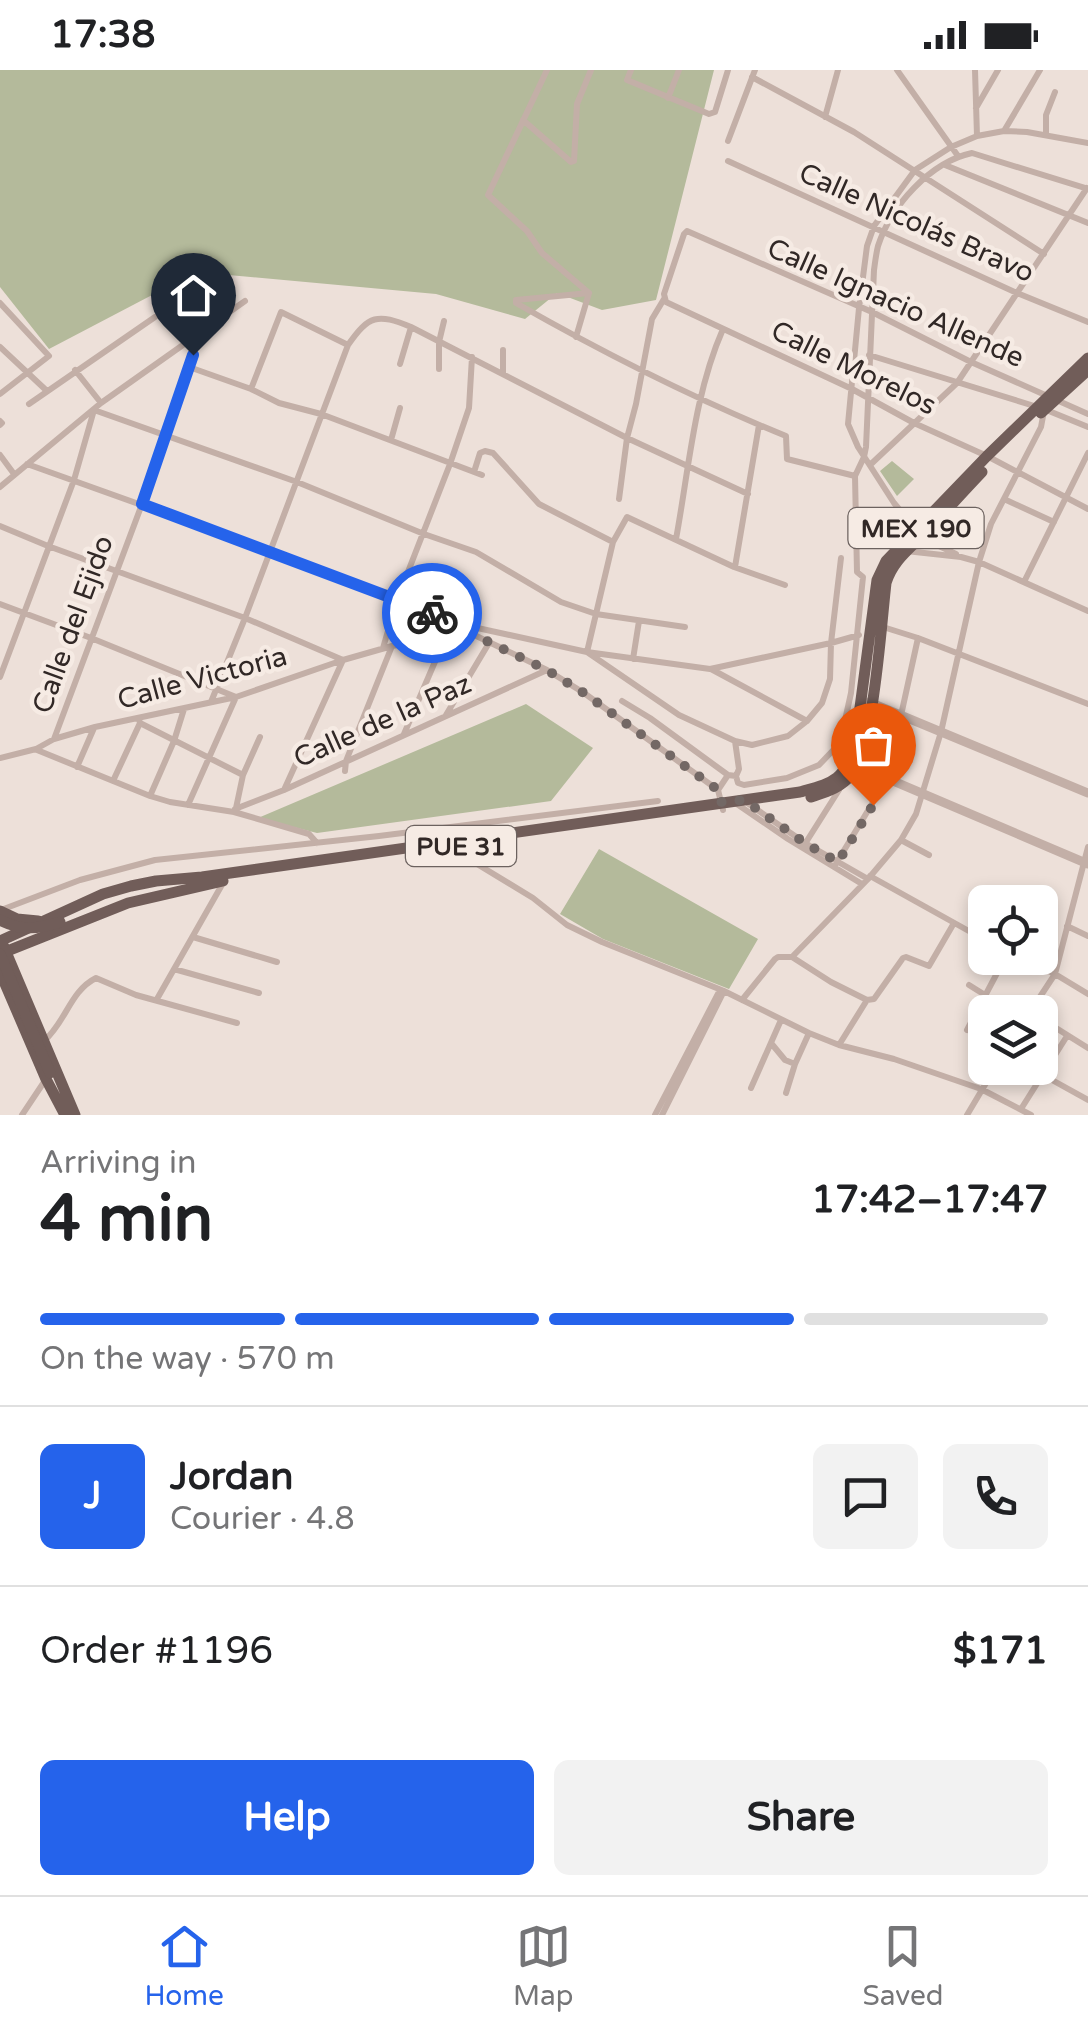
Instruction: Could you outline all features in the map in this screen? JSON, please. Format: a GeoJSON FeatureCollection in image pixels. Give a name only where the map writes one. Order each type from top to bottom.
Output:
{"type":"FeatureCollection","features":[{"type":"Feature","properties":{"kind":"main road","name":"MEX 190"},"geometry":{"type":"LineString","coordinates":[[1053,398],[1088,358]]}},
{"type":"Feature","properties":{"kind":"main road","name":"MEX 190"},"geometry":{"type":"LineString","coordinates":[[867,702],[870,632],[882,582],[902,548],[1040,408],[1088,370]]}},
{"type":"Feature","properties":{"kind":"main road","name":"MEX 190"},"geometry":{"type":"LineString","coordinates":[[917,534],[924,520],[990,458]]}},
{"type":"Feature","properties":{"kind":"main road"},"geometry":{"type":"LineString","coordinates":[[843,784],[853,764],[867,702]]}},
{"type":"Feature","properties":{"kind":"main road","name":"PUE 31"},"geometry":{"type":"LineString","coordinates":[[1,946],[39,923],[131,886],[224,878],[800,792],[828,784],[853,764]]}},
{"type":"Feature","properties":{"kind":"main road","name":"PUE 31"},"geometry":{"type":"LineString","coordinates":[[739,802],[810,797],[843,784]]}},
{"type":"Feature","properties":{"kind":"main road","name":"PUE 31"},"geometry":{"type":"LineString","coordinates":[[1,946],[45,936],[128,903],[224,878],[418,845],[448,844]]}},
{"type":"Feature","properties":{"kind":"main road"},"geometry":{"type":"LineString","coordinates":[[0,920],[32,929],[60,922],[100,902],[144,890],[200,886]]}},
{"type":"Feature","properties":{"kind":"main road"},"geometry":{"type":"LineString","coordinates":[[0,911],[39,923],[34,934],[45,936]]}},
{"type":"Feature","properties":{"kind":"main road"},"geometry":{"type":"LineString","coordinates":[[1,946],[5,972],[66,1115]]}},
{"type":"Feature","properties":{"kind":"main road"},"geometry":{"type":"LineString","coordinates":[[1,946],[48,1076]]}},
{"type":"Feature","properties":{"kind":"main road"},"geometry":{"type":"LineString","coordinates":[[5,972],[44,1040],[76,1115]]}},
{"type":"Feature","properties":{"kind":"street"},"geometry":{"type":"LineString","coordinates":[[547,70],[488,195],[542,253],[589,293]]}},
{"type":"Feature","properties":{"kind":"street"},"geometry":{"type":"LineString","coordinates":[[523,120],[574,162],[576,104],[591,70]]}},
{"type":"Feature","properties":{"kind":"street"},"geometry":{"type":"LineString","coordinates":[[631,70],[626,80],[709,114],[716,112],[728,70]]}},
{"type":"Feature","properties":{"kind":"street"},"geometry":{"type":"LineString","coordinates":[[668,98],[679,70]]}},
{"type":"Feature","properties":{"kind":"street"},"geometry":{"type":"LineString","coordinates":[[825,117],[838,70]]}},
{"type":"Feature","properties":{"kind":"street"},"geometry":{"type":"LineString","coordinates":[[897,70],[958,156]]}},
{"type":"Feature","properties":{"kind":"street"},"geometry":{"type":"LineString","coordinates":[[975,70],[977,136]]}},
{"type":"Feature","properties":{"kind":"street"},"geometry":{"type":"LineString","coordinates":[[975,109],[998,70]]}},
{"type":"Feature","properties":{"kind":"street"},"geometry":{"type":"LineString","coordinates":[[1004,132],[1040,70]]}},
{"type":"Feature","properties":{"kind":"street"},"geometry":{"type":"LineString","coordinates":[[728,141],[754,74],[1044,254]]}},
{"type":"Feature","properties":{"kind":"street"},"geometry":{"type":"LineString","coordinates":[[1046,136],[1046,115],[1054,92]]}},
{"type":"Feature","properties":{"kind":"street"},"geometry":{"type":"LineString","coordinates":[[924,520],[898,508],[848,424],[858,308],[874,226],[914,170],[951,147],[977,136],[1004,132],[1086,142],[1088,134]]}},
{"type":"Feature","properties":{"kind":"street"},"geometry":{"type":"LineString","coordinates":[[867,461],[874,270],[878,246],[909,194],[944,165],[972,153],[1088,188],[957,383],[855,476],[857,572],[882,582]]}},
{"type":"Feature","properties":{"kind":"street","name":"Calle Nicolás Bravo"},"geometry":{"type":"LineString","coordinates":[[728,161],[1088,322]]}},
{"type":"Feature","properties":{"kind":"street"},"geometry":{"type":"LineString","coordinates":[[944,165],[1088,223]]}},
{"type":"Feature","properties":{"kind":"street","name":"Calle Ignacio Allende"},"geometry":{"type":"LineString","coordinates":[[664,298],[686,231],[701,235],[739,256],[872,312],[1088,414]]}},
{"type":"Feature","properties":{"kind":"street"},"geometry":{"type":"LineString","coordinates":[[576,337],[589,293]]}},
{"type":"Feature","properties":{"kind":"street"},"geometry":{"type":"LineString","coordinates":[[589,293],[516,301],[576,337],[786,436],[787,460],[855,476]]}},
{"type":"Feature","properties":{"kind":"street"},"geometry":{"type":"LineString","coordinates":[[619,499],[627,438],[652,318],[664,298]]}},
{"type":"Feature","properties":{"kind":"street","name":"Calle Morelos"},"geometry":{"type":"LineString","coordinates":[[664,298],[1088,509]]}},
{"type":"Feature","properties":{"kind":"street"},"geometry":{"type":"LineString","coordinates":[[0,487],[101,404],[244,301]]}},
{"type":"Feature","properties":{"kind":"street"},"geometry":{"type":"LineString","coordinates":[[0,304],[49,356],[1,392]]}},
{"type":"Feature","properties":{"kind":"street"},"geometry":{"type":"LineString","coordinates":[[252,389],[282,312],[348,345]]}},
{"type":"Feature","properties":{"kind":"street"},"geometry":{"type":"LineString","coordinates":[[29,404],[154,318]]}},
{"type":"Feature","properties":{"kind":"street"},"geometry":{"type":"LineString","coordinates":[[211,702],[348,345],[361,327],[374,319],[388,318],[411,327],[627,438],[748,494]]}},
{"type":"Feature","properties":{"kind":"street"},"geometry":{"type":"LineString","coordinates":[[439,369],[444,321]]}},
{"type":"Feature","properties":{"kind":"street"},"geometry":{"type":"LineString","coordinates":[[400,364],[411,327]]}},
{"type":"Feature","properties":{"kind":"street"},"geometry":{"type":"LineString","coordinates":[[676,539],[700,398],[712,354],[724,330]]}},
{"type":"Feature","properties":{"kind":"street"},"geometry":{"type":"LineString","coordinates":[[0,347],[48,390]]}},
{"type":"Feature","properties":{"kind":"street"},"geometry":{"type":"LineString","coordinates":[[503,373],[504,350]]}},
{"type":"Feature","properties":{"kind":"street","name":"Calle del Ejido"},"geometry":{"type":"LineString","coordinates":[[54,739],[193,355]]}},
{"type":"Feature","properties":{"kind":"street"},"geometry":{"type":"LineString","coordinates":[[870,355],[1088,427]]}},
{"type":"Feature","properties":{"kind":"street"},"geometry":{"type":"LineString","coordinates":[[382,649],[469,408],[472,357]]}},
{"type":"Feature","properties":{"kind":"street"},"geometry":{"type":"LineString","coordinates":[[188,367],[478,473],[480,453],[493,453],[539,504],[614,542]]}},
{"type":"Feature","properties":{"kind":"street"},"geometry":{"type":"LineString","coordinates":[[76,370],[101,404]]}},
{"type":"Feature","properties":{"kind":"street"},"geometry":{"type":"LineString","coordinates":[[391,440],[400,408]]}},
{"type":"Feature","properties":{"kind":"street"},"geometry":{"type":"LineString","coordinates":[[792,957],[867,880],[901,840],[916,814],[941,732],[979,562],[992,524],[1041,427],[1040,408]]}},
{"type":"Feature","properties":{"kind":"street"},"geometry":{"type":"LineString","coordinates":[[94,410],[297,482],[476,552],[562,602],[596,614],[684,627]]}},
{"type":"Feature","properties":{"kind":"street"},"geometry":{"type":"LineString","coordinates":[[0,677],[74,480],[94,410]]}},
{"type":"Feature","properties":{"kind":"street"},"geometry":{"type":"LineString","coordinates":[[734,567],[759,425]]}},
{"type":"Feature","properties":{"kind":"street"},"geometry":{"type":"LineString","coordinates":[[1024,582],[1088,453]]}},
{"type":"Feature","properties":{"kind":"street"},"geometry":{"type":"LineString","coordinates":[[0,456],[14,474]]}},
{"type":"Feature","properties":{"kind":"street"},"geometry":{"type":"LineString","coordinates":[[27,464],[270,551],[471,629],[587,652],[710,669],[870,632],[918,638],[1088,704]]}},
{"type":"Feature","properties":{"kind":"street"},"geometry":{"type":"LineString","coordinates":[[1004,500],[1054,522]]}},
{"type":"Feature","properties":{"kind":"street"},"geometry":{"type":"LineString","coordinates":[[587,652],[614,542],[627,517],[734,567],[785,585]]}},
{"type":"Feature","properties":{"kind":"street"},"geometry":{"type":"LineString","coordinates":[[0,526],[246,618],[343,660],[284,790]]}},
{"type":"Feature","properties":{"kind":"street"},"geometry":{"type":"LineString","coordinates":[[917,534],[961,557]]}},
{"type":"Feature","properties":{"kind":"street"},"geometry":{"type":"LineString","coordinates":[[902,548],[979,562],[1088,611]]}},
{"type":"Feature","properties":{"kind":"street"},"geometry":{"type":"LineString","coordinates":[[587,652],[678,715],[735,741],[752,745],[788,736],[822,703],[830,679],[841,558]]}},
{"type":"Feature","properties":{"kind":"street"},"geometry":{"type":"LineString","coordinates":[[622,702],[744,786],[787,778],[818,765],[840,743],[870,632],[864,578]]}},
{"type":"Feature","properties":{"kind":"street"},"geometry":{"type":"LineString","coordinates":[[0,604],[236,697],[188,805]]}},
{"type":"Feature","properties":{"kind":"street"},"geometry":{"type":"LineString","coordinates":[[633,659],[639,621]]}},
{"type":"Feature","properties":{"kind":"street"},"geometry":{"type":"LineString","coordinates":[[471,629],[489,643],[547,670],[584,693],[804,845],[968,931]]}},
{"type":"Feature","properties":{"kind":"street","name":"Calle Victoria"},"geometry":{"type":"LineString","coordinates":[[0,758],[94,727],[236,697],[343,660],[471,629]]}},
{"type":"Feature","properties":{"kind":"street"},"geometry":{"type":"LineString","coordinates":[[404,735],[446,636]]}},
{"type":"Feature","properties":{"kind":"street"},"geometry":{"type":"LineString","coordinates":[[836,864],[886,779],[918,638]]}},
{"type":"Feature","properties":{"kind":"street"},"geometry":{"type":"LineString","coordinates":[[446,716],[489,643]]}},
{"type":"Feature","properties":{"kind":"street"},"geometry":{"type":"LineString","coordinates":[[344,771],[392,646]]}},
{"type":"Feature","properties":{"kind":"street"},"geometry":{"type":"LineString","coordinates":[[710,669],[807,721]]}},
{"type":"Feature","properties":{"kind":"street","name":"Calle de la Paz"},"geometry":{"type":"LineString","coordinates":[[235,811],[547,670]]}},
{"type":"Feature","properties":{"kind":"street"},"geometry":{"type":"LineString","coordinates":[[867,702],[1088,794]]}},
{"type":"Feature","properties":{"kind":"street"},"geometry":{"type":"LineString","coordinates":[[150,796],[185,708]]}},
{"type":"Feature","properties":{"kind":"street"},"geometry":{"type":"LineString","coordinates":[[113,782],[140,720],[242,775]]}},
{"type":"Feature","properties":{"kind":"street"},"geometry":{"type":"LineString","coordinates":[[77,767],[94,727]]}},
{"type":"Feature","properties":{"kind":"street"},"geometry":{"type":"LineString","coordinates":[[235,811],[242,775],[260,737]]}},
{"type":"Feature","properties":{"kind":"street"},"geometry":{"type":"LineString","coordinates":[[732,776],[738,769],[735,741]]}},
{"type":"Feature","properties":{"kind":"street"},"geometry":{"type":"LineString","coordinates":[[36,749],[150,796],[235,811],[309,834],[317,843]]}},
{"type":"Feature","properties":{"kind":"street"},"geometry":{"type":"LineString","coordinates":[[853,764],[1086,863]]}},
{"type":"Feature","properties":{"kind":"street"},"geometry":{"type":"LineString","coordinates":[[732,776],[739,802]]}},
{"type":"Feature","properties":{"kind":"street"},"geometry":{"type":"LineString","coordinates":[[804,845],[843,784]]}},
{"type":"Feature","properties":{"kind":"street"},"geometry":{"type":"LineString","coordinates":[[0,911],[80,880],[155,860],[658,802]]}},
{"type":"Feature","properties":{"kind":"street"},"geometry":{"type":"LineString","coordinates":[[416,832],[418,845]]}},
{"type":"Feature","properties":{"kind":"street"},"geometry":{"type":"LineString","coordinates":[[901,840],[930,855]]}},
{"type":"Feature","properties":{"kind":"street"},"geometry":{"type":"LineString","coordinates":[[448,844],[533,898],[567,925],[602,942],[722,990],[809,1033],[981,1089],[1031,1115]]}},
{"type":"Feature","properties":{"kind":"street"},"geometry":{"type":"LineString","coordinates":[[1058,962],[1088,847]]}},
{"type":"Feature","properties":{"kind":"street"},"geometry":{"type":"LineString","coordinates":[[157,999],[224,878]]}},
{"type":"Feature","properties":{"kind":"street"},"geometry":{"type":"LineString","coordinates":[[742,1000],[778,957],[792,957],[866,1000],[874,998],[904,957],[926,966],[932,964],[954,923]]}},
{"type":"Feature","properties":{"kind":"street"},"geometry":{"type":"LineString","coordinates":[[1067,926],[1088,936]]}},
{"type":"Feature","properties":{"kind":"street"},"geometry":{"type":"LineString","coordinates":[[193,937],[277,962]]}},
{"type":"Feature","properties":{"kind":"street"},"geometry":{"type":"LineString","coordinates":[[174,968],[259,992]]}},
{"type":"Feature","properties":{"kind":"street"},"geometry":{"type":"LineString","coordinates":[[969,985],[985,995],[996,975]]}},
{"type":"Feature","properties":{"kind":"street"},"geometry":{"type":"LineString","coordinates":[[1057,975],[1088,994]]}},
{"type":"Feature","properties":{"kind":"street"},"geometry":{"type":"LineString","coordinates":[[44,1040],[58,1026],[78,991],[96,978],[136,995],[238,1023]]}},
{"type":"Feature","properties":{"kind":"street"},"geometry":{"type":"LineString","coordinates":[[658,1115],[722,990]]}},
{"type":"Feature","properties":{"kind":"street"},"geometry":{"type":"LineString","coordinates":[[839,1045],[866,1000]]}},
{"type":"Feature","properties":{"kind":"street"},"geometry":{"type":"LineString","coordinates":[[751,1088],[781,1020]]}},
{"type":"Feature","properties":{"kind":"street"},"geometry":{"type":"LineString","coordinates":[[1058,1030],[1088,1048]]}},
{"type":"Feature","properties":{"kind":"street"},"geometry":{"type":"LineString","coordinates":[[786,1093],[809,1033]]}},
{"type":"Feature","properties":{"kind":"street"},"geometry":{"type":"LineString","coordinates":[[1058,1050],[1067,1036]]}},
{"type":"Feature","properties":{"kind":"street"},"geometry":{"type":"LineString","coordinates":[[770,1042],[785,1060],[795,1064]]}},
{"type":"Feature","properties":{"kind":"street"},"geometry":{"type":"LineString","coordinates":[[22,1115],[48,1076]]}},
{"type":"Feature","properties":{"kind":"street"},"geometry":{"type":"LineString","coordinates":[[1058,1083],[1088,1100]]}},
{"type":"Feature","properties":{"kind":"street"},"geometry":{"type":"LineString","coordinates":[[967,1115],[984,1085]]}},
{"type":"Feature","properties":{"kind":"street"},"geometry":{"type":"LineString","coordinates":[[1021,1109],[1036,1085]]}},
{"type":"Feature","properties":{"kind":"green space"},"geometry":{"type":"Polygon","coordinates":[[[0,70],[714,70],[656,300],[602,310],[557,293],[525,319],[436,294],[196,272],[49,349],[0,287],[0,70]]]}},
{"type":"Feature","properties":{"kind":"green space"},"geometry":{"type":"Polygon","coordinates":[[[892,461],[914,479],[897,496],[880,471],[892,461]]]}},
{"type":"Feature","properties":{"kind":"green space"},"geometry":{"type":"Polygon","coordinates":[[[526,704],[593,748],[551,801],[317,833],[258,818],[526,704]]]}},
{"type":"Feature","properties":{"kind":"green space"},"geometry":{"type":"Polygon","coordinates":[[[599,849],[758,939],[729,989],[603,939],[560,914],[599,849]]]}},
{"type":"Feature","properties":{"kind":"way so far"},"geometry":{"type":"LineString","coordinates":[[432,613],[473,627],[468,632],[547,670],[718,790],[721,802],[744,800],[838,862],[873,805]]}},
{"type":"Feature","properties":{"kind":"route"},"geometry":{"type":"LineString","coordinates":[[193,355],[142,504],[432,613]]}}]}
